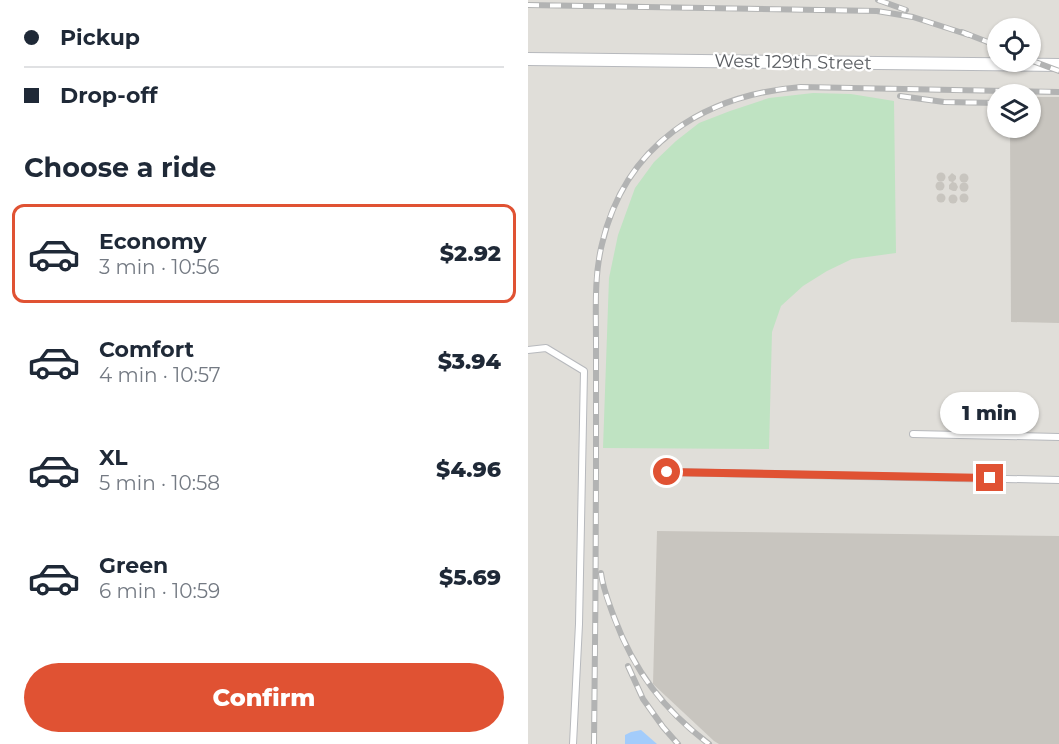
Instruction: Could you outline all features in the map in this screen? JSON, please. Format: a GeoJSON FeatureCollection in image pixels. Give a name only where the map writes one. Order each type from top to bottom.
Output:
{"type":"FeatureCollection","features":[{"type":"Feature","properties":{"kind":"street","name":"West 129th Street"},"geometry":{"type":"LineString","coordinates":[[528,58],[1059,65]]}},
{"type":"Feature","properties":{"kind":"lane"},"geometry":{"type":"LineString","coordinates":[[528,351],[546,348],[584,371],[579,624],[573,744]]}},
{"type":"Feature","properties":{"kind":"lane"},"geometry":{"type":"LineString","coordinates":[[913,434],[1059,437]]}},
{"type":"Feature","properties":{"kind":"lane"},"geometry":{"type":"LineString","coordinates":[[667,472],[1059,480]]}},
{"type":"Feature","properties":{"kind":"shaded area"},"geometry":{"type":"Polygon","coordinates":[[[528,0],[1059,0],[1059,744],[528,744],[528,0]]]}},
{"type":"Feature","properties":{"kind":"green space"},"geometry":{"type":"Polygon","coordinates":[[[813,93],[851,94],[894,101],[896,253],[852,259],[803,286],[781,306],[772,332],[769,449],[603,448],[609,278],[618,235],[635,188],[654,162],[699,123],[769,98],[813,93]]]}},
{"type":"Feature","properties":{"kind":"water"},"geometry":{"type":"Polygon","coordinates":[[[641,730],[657,744],[625,744],[625,735],[641,730]]]}},
{"type":"Feature","properties":{"kind":"building"},"geometry":{"type":"Polygon","coordinates":[[[1041,97],[1059,97],[1059,323],[1011,322],[1010,138],[1041,138],[1041,97]]]}},
{"type":"Feature","properties":{"kind":"building"},"geometry":{"type":"Polygon","coordinates":[[[941,173],[945,177],[941,181],[937,177],[941,173]]]}},
{"type":"Feature","properties":{"kind":"building"},"geometry":{"type":"Polygon","coordinates":[[[952,173],[956,176],[953,182],[958,187],[956,191],[949,189],[952,182],[948,177],[952,173]]]}},
{"type":"Feature","properties":{"kind":"building"},"geometry":{"type":"Polygon","coordinates":[[[964,174],[968,178],[964,182],[960,178],[964,174]]]}},
{"type":"Feature","properties":{"kind":"building"},"geometry":{"type":"Polygon","coordinates":[[[940,182],[944,186],[940,190],[936,186],[940,182]]]}},
{"type":"Feature","properties":{"kind":"building"},"geometry":{"type":"Polygon","coordinates":[[[964,183],[968,187],[964,191],[960,187],[964,183]]]}},
{"type":"Feature","properties":{"kind":"building"},"geometry":{"type":"Polygon","coordinates":[[[941,194],[945,198],[941,202],[937,198],[941,194]]]}},
{"type":"Feature","properties":{"kind":"building"},"geometry":{"type":"Polygon","coordinates":[[[964,194],[968,198],[964,202],[960,198],[964,194]]]}},
{"type":"Feature","properties":{"kind":"building"},"geometry":{"type":"Polygon","coordinates":[[[953,195],[957,199],[953,203],[949,199],[953,195]]]}},
{"type":"Feature","properties":{"kind":"building"},"geometry":{"type":"Polygon","coordinates":[[[657,531],[1059,536],[1059,744],[719,744],[653,684],[657,531]]]}},
{"type":"Feature","properties":{"kind":"railway"},"geometry":{"type":"LineString","coordinates":[[878,0],[906,10]]}},
{"type":"Feature","properties":{"kind":"railway"},"geometry":{"type":"LineString","coordinates":[[528,5],[877,11],[913,17],[969,35]]}},
{"type":"Feature","properties":{"kind":"railway"},"geometry":{"type":"LineString","coordinates":[[962,32],[987,42]]}},
{"type":"Feature","properties":{"kind":"railway"},"geometry":{"type":"LineString","coordinates":[[1041,64],[1059,71]]}},
{"type":"Feature","properties":{"kind":"railway"},"geometry":{"type":"LineString","coordinates":[[594,744],[597,281],[602,244],[613,209],[629,179],[649,153],[673,131],[701,114],[732,101],[765,92],[801,87],[1059,92]]}},
{"type":"Feature","properties":{"kind":"railway"},"geometry":{"type":"LineString","coordinates":[[900,96],[944,102],[987,103]]}},
{"type":"Feature","properties":{"kind":"railway"},"geometry":{"type":"LineString","coordinates":[[601,573],[622,637],[641,672],[664,703],[709,744]]}},
{"type":"Feature","properties":{"kind":"railway"},"geometry":{"type":"LineString","coordinates":[[628,666],[643,699],[678,744]]}},
{"type":"Feature","properties":{"kind":"route"},"geometry":{"type":"LineString","coordinates":[[667,472],[990,478]]}}]}
